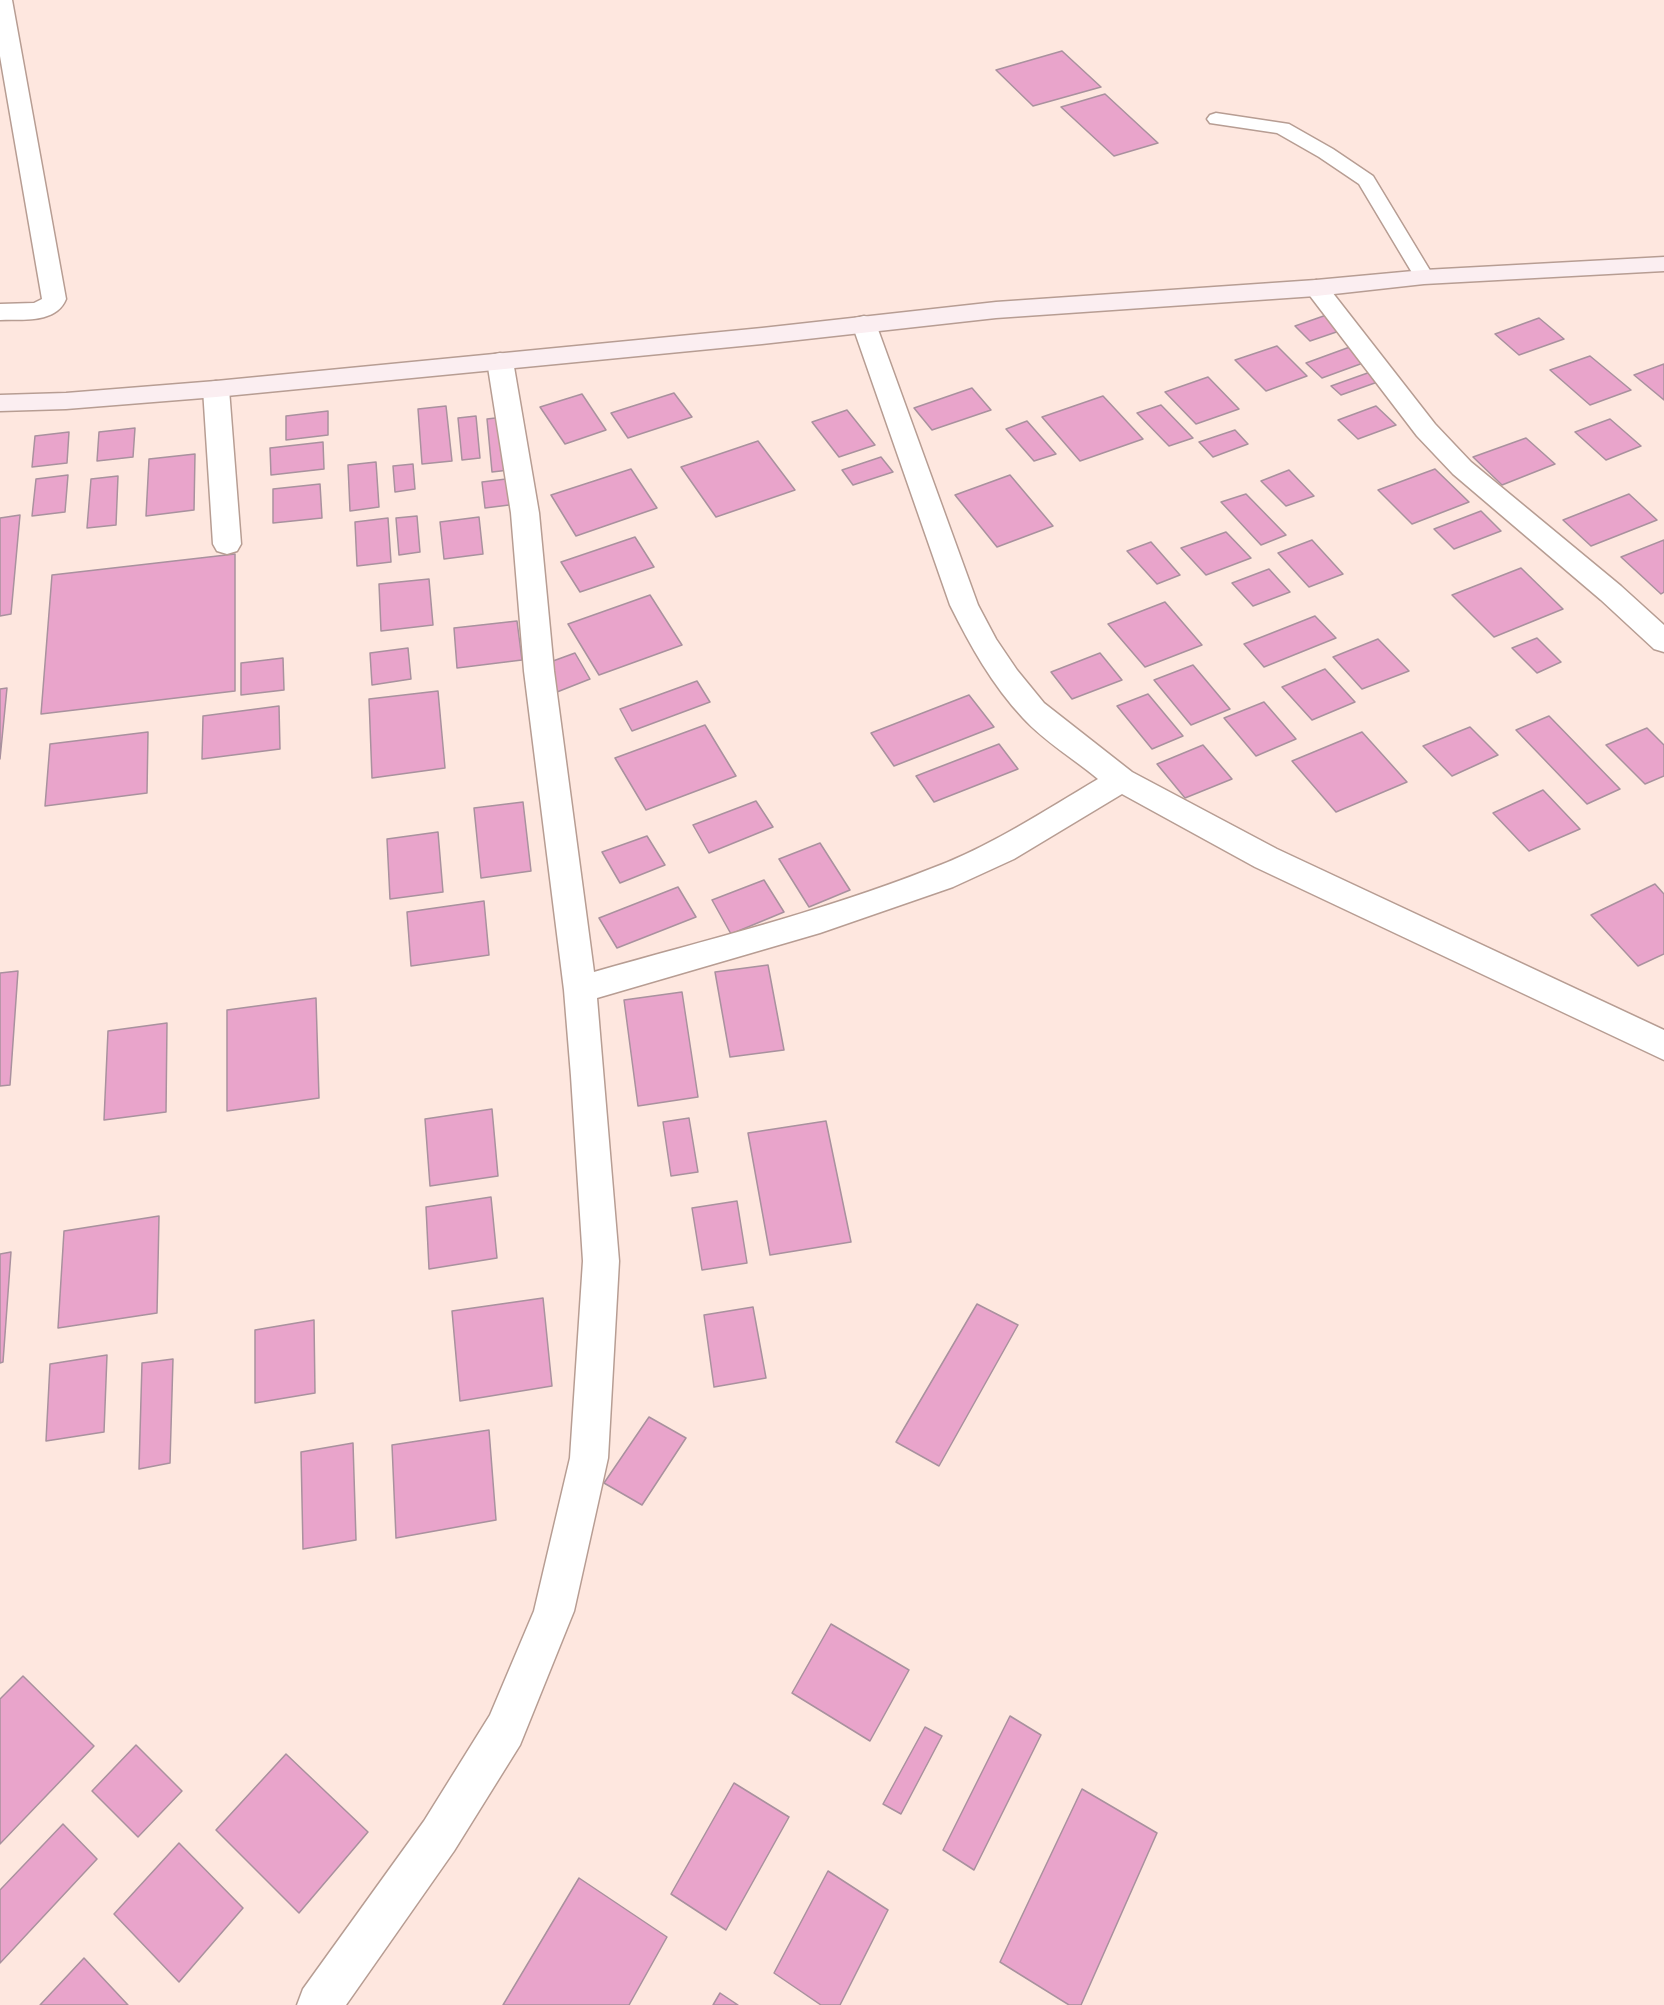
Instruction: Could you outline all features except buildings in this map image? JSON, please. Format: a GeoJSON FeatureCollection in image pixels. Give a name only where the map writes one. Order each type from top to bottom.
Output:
{"type":"FeatureCollection","features":[{"type":"Feature","properties":{"kind":"main road"},"geometry":{"type":"LineString","coordinates":[[0,403],[66,401],[216,389],[996,310],[1316,288],[1422,272],[1664,264]]}},
{"type":"Feature","properties":{"kind":"street"},"geometry":{"type":"LineString","coordinates":[[0,312],[39,311],[52,303],[54,299],[2,0]]}},
{"type":"Feature","properties":{"kind":"street"},"geometry":{"type":"LineString","coordinates":[[1316,288],[1426,430],[1462,468],[1611,593],[1664,642]]}},
{"type":"Feature","properties":{"kind":"street"},"geometry":{"type":"LineString","coordinates":[[864,324],[964,604],[984,644],[1007,678],[1034,711],[1121,780],[1266,858],[1664,1046]]}},
{"type":"Feature","properties":{"kind":"street"},"geometry":{"type":"LineString","coordinates":[[320,2005],[439,1836],[505,1730],[554,1611],[589,1458],[600,1261],[580,990],[539,671],[525,513],[500,361]]}},
{"type":"Feature","properties":{"kind":"street"},"geometry":{"type":"LineString","coordinates":[[216,389],[227,544]]}},
{"type":"Feature","properties":{"kind":"street"},"geometry":{"type":"LineString","coordinates":[[580,990],[820,920],[942,878],[1003,850],[1121,780]]}},
{"type":"Feature","properties":{"kind":"lane"},"geometry":{"type":"LineString","coordinates":[[1216,119],[1282,128],[1326,153],[1366,180],[1422,272]]}}]}
